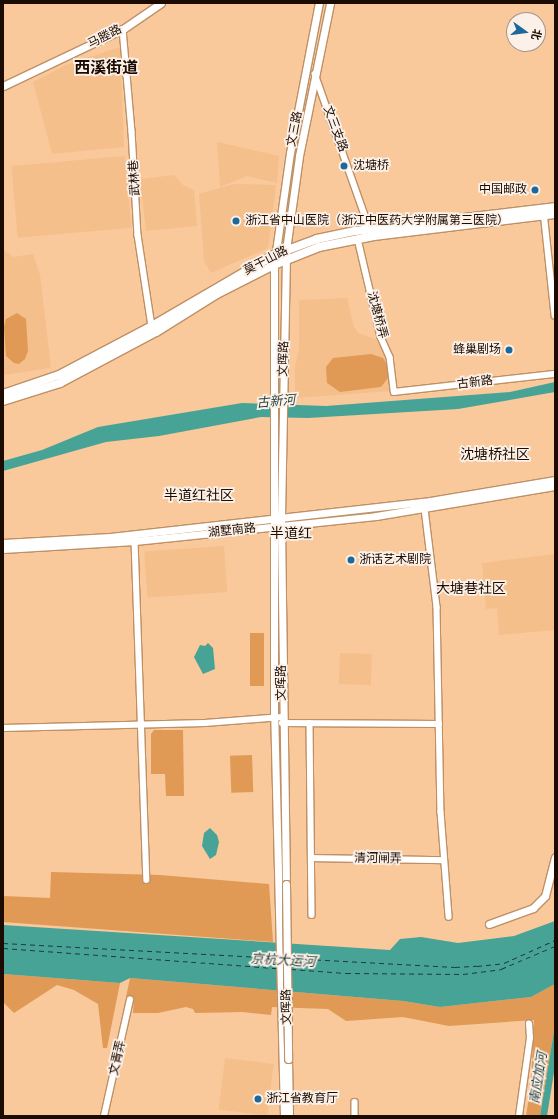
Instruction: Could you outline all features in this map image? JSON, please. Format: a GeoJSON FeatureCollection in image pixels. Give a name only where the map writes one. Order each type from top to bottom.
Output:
{"type":"FeatureCollection","features":[{"type":"Feature","properties":{"kind":"main road","name":"马塍路"},"geometry":{"type":"LineString","coordinates":[[3,86],[123,29],[161,3]]}},
{"type":"Feature","properties":{"kind":"main road","name":"文三路"},"geometry":{"type":"LineString","coordinates":[[274,255],[290,153],[319,3]]}},
{"type":"Feature","properties":{"kind":"main road","name":"文三路"},"geometry":{"type":"LineString","coordinates":[[286,250],[299,156],[330,3]]}},
{"type":"Feature","properties":{"kind":"main road","name":"莫干山路"},"geometry":{"type":"LineString","coordinates":[[3,401],[60,382],[156,332],[216,294],[287,259],[319,247],[358,239],[544,211],[555,207]]}},
{"type":"Feature","properties":{"kind":"main road","name":"莫干山路"},"geometry":{"type":"LineString","coordinates":[[3,394],[59,375],[152,326],[274,255],[317,239],[370,229],[544,211],[555,214]]}},
{"type":"Feature","properties":{"kind":"main road","name":"文晖路"},"geometry":{"type":"LineString","coordinates":[[279,719],[282,419],[287,259],[286,250]]}},
{"type":"Feature","properties":{"kind":"main road","name":"文晖路"},"geometry":{"type":"LineString","coordinates":[[274,255],[274,420],[272,526],[283,883],[285,1059],[284,1116]]}},
{"type":"Feature","properties":{"kind":"main road","name":"湖墅南路"},"geometry":{"type":"LineString","coordinates":[[3,543],[110,537],[424,502],[555,480]]}},
{"type":"Feature","properties":{"kind":"main road","name":"湖墅南路"},"geometry":{"type":"LineString","coordinates":[[3,549],[135,541],[281,526],[425,509],[555,486]]}},
{"type":"Feature","properties":{"kind":"main road"},"geometry":{"type":"LineString","coordinates":[[489,924],[533,908],[545,896],[555,857]]}},
{"type":"Feature","properties":{"kind":"main road","name":"文晖路"},"geometry":{"type":"LineString","coordinates":[[285,1059],[289,1116]]}},
{"type":"Feature","properties":{"kind":"street","name":"武林巷"},"geometry":{"type":"LineString","coordinates":[[123,29],[132,132],[138,236],[152,326]]}},
{"type":"Feature","properties":{"kind":"street","name":"文三支路"},"geometry":{"type":"LineString","coordinates":[[315,74],[370,229]]}},
{"type":"Feature","properties":{"kind":"street"},"geometry":{"type":"LineString","coordinates":[[544,211],[555,315]]}},
{"type":"Feature","properties":{"kind":"street","name":"沈塘桥弄"},"geometry":{"type":"LineString","coordinates":[[358,239],[381,337],[390,357],[394,392]]}},
{"type":"Feature","properties":{"kind":"street","name":"古新路"},"geometry":{"type":"LineString","coordinates":[[394,392],[555,374]]}},
{"type":"Feature","properties":{"kind":"street"},"geometry":{"type":"LineString","coordinates":[[425,509],[436,607],[444,860],[449,917]]}},
{"type":"Feature","properties":{"kind":"street"},"geometry":{"type":"LineString","coordinates":[[135,541],[147,880]]}},
{"type":"Feature","properties":{"kind":"street"},"geometry":{"type":"LineString","coordinates":[[3,728],[142,725],[279,719],[310,723],[439,724]]}},
{"type":"Feature","properties":{"kind":"street"},"geometry":{"type":"LineString","coordinates":[[310,723],[312,915]]}},
{"type":"Feature","properties":{"kind":"street","name":"清河闸弄"},"geometry":{"type":"LineString","coordinates":[[311,858],[444,860]]}},
{"type":"Feature","properties":{"kind":"street","name":"文青弄"},"geometry":{"type":"LineString","coordinates":[[104,1116],[130,1000]]}},
{"type":"Feature","properties":{"kind":"street"},"geometry":{"type":"LineString","coordinates":[[520,1116],[530,1038],[529,1024]]}},
{"type":"Feature","properties":{"kind":"street"},"geometry":{"type":"LineString","coordinates":[[355,1102],[355,1116]]}},
{"type":"Feature","properties":{"kind":"shaded area"},"geometry":{"type":"Polygon","coordinates":[[[120,47],[124,147],[52,154],[33,82],[66,65],[120,47]]]}},
{"type":"Feature","properties":{"kind":"shaded area"},"geometry":{"type":"Polygon","coordinates":[[[217,142],[279,156],[277,183],[247,176],[220,187],[217,142]]]}},
{"type":"Feature","properties":{"kind":"shaded area"},"geometry":{"type":"Polygon","coordinates":[[[125,156],[131,228],[18,238],[11,166],[125,156]]]}},
{"type":"Feature","properties":{"kind":"shaded area"},"geometry":{"type":"Polygon","coordinates":[[[174,175],[183,185],[194,190],[197,226],[146,231],[140,179],[174,175]]]}},
{"type":"Feature","properties":{"kind":"shaded area","name":"浙江省中山医院（浙江中医药大学附属第三医院）"},"geometry":{"type":"Polygon","coordinates":[[[234,184],[276,185],[268,248],[211,273],[204,261],[199,194],[234,184]]]}},
{"type":"Feature","properties":{"kind":"shaded area"},"geometry":{"type":"Polygon","coordinates":[[[3,249],[13,257],[33,254],[40,275],[51,368],[3,375],[3,249]]]}},
{"type":"Feature","properties":{"kind":"shaded area"},"geometry":{"type":"Polygon","coordinates":[[[347,298],[354,327],[358,333],[375,339],[388,356],[391,391],[295,398],[295,367],[299,349],[299,300],[347,298]]]}},
{"type":"Feature","properties":{"kind":"shaded area"},"geometry":{"type":"Polygon","coordinates":[[[17,313],[26,319],[28,351],[25,359],[19,364],[14,363],[6,356],[4,327],[6,319],[17,313]]]}},
{"type":"Feature","properties":{"kind":"shaded area"},"geometry":{"type":"Polygon","coordinates":[[[371,354],[383,358],[389,368],[388,378],[381,387],[340,392],[327,383],[326,367],[333,358],[371,354]]]}},
{"type":"Feature","properties":{"kind":"shaded area"},"geometry":{"type":"Polygon","coordinates":[[[224,546],[227,592],[147,597],[144,552],[224,546]]]}},
{"type":"Feature","properties":{"kind":"shaded area"},"geometry":{"type":"Polygon","coordinates":[[[555,554],[555,630],[499,635],[497,608],[486,609],[482,563],[555,554]]]}},
{"type":"Feature","properties":{"kind":"shaded area"},"geometry":{"type":"Polygon","coordinates":[[[250,633],[264,633],[264,686],[250,686],[250,633]]]}},
{"type":"Feature","properties":{"kind":"shaded area"},"geometry":{"type":"Polygon","coordinates":[[[340,653],[372,654],[371,685],[339,684],[340,653]]]}},
{"type":"Feature","properties":{"kind":"shaded area"},"geometry":{"type":"Polygon","coordinates":[[[154,730],[183,730],[184,796],[166,796],[165,774],[151,774],[151,734],[154,730]]]}},
{"type":"Feature","properties":{"kind":"shaded area"},"geometry":{"type":"Polygon","coordinates":[[[252,755],[253,792],[231,793],[230,756],[252,755]]]}},
{"type":"Feature","properties":{"kind":"shaded area"},"geometry":{"type":"Polygon","coordinates":[[[51,872],[160,875],[269,884],[273,942],[3,922],[3,896],[50,898],[51,872]]]}},
{"type":"Feature","properties":{"kind":"shaded area"},"geometry":{"type":"Polygon","coordinates":[[[3,974],[120,983],[107,1048],[103,1048],[98,1004],[74,990],[57,985],[14,1013],[3,1002],[3,974]]]}},
{"type":"Feature","properties":{"kind":"shaded area"},"geometry":{"type":"Polygon","coordinates":[[[130,978],[403,1001],[440,1007],[531,997],[555,984],[555,1025],[540,1116],[526,1116],[531,1084],[534,1020],[449,1026],[403,1017],[346,1021],[328,1009],[272,1007],[271,1015],[242,1012],[195,1013],[193,1009],[186,1007],[158,1013],[133,1013],[134,997],[126,997],[130,978]]]}},
{"type":"Feature","properties":{"kind":"shaded area"},"geometry":{"type":"Polygon","coordinates":[[[225,1058],[274,1064],[267,1116],[219,1110],[225,1058]]]}},
{"type":"Feature","properties":{"kind":"water"},"geometry":{"type":"Polygon","coordinates":[[[555,382],[555,392],[458,409],[308,418],[261,417],[159,436],[106,442],[3,471],[3,461],[42,450],[98,427],[242,403],[326,406],[510,392],[555,382]]]}},
{"type":"Feature","properties":{"kind":"water"},"geometry":{"type":"Polygon","coordinates":[[[208,643],[213,648],[215,669],[203,674],[194,657],[200,645],[205,646],[208,643]]]}},
{"type":"Feature","properties":{"kind":"water"},"geometry":{"type":"Polygon","coordinates":[[[210,828],[217,835],[219,842],[216,855],[210,859],[202,846],[204,833],[210,828]]]}},
{"type":"Feature","properties":{"kind":"water","name":"京杭大运河"},"geometry":{"type":"Polygon","coordinates":[[[555,921],[555,984],[531,997],[440,1007],[403,1001],[130,978],[120,983],[3,974],[3,925],[390,950],[400,939],[421,937],[458,943],[514,936],[555,921]]]}},
{"type":"Feature","properties":{"kind":"water"},"geometry":{"type":"Polygon","coordinates":[[[555,1025],[555,1066],[547,1116],[540,1116],[555,1025]]]}},
{"type":"Feature","properties":{"kind":"ferry route"},"geometry":{"type":"LineString","coordinates":[[289,958],[455,967],[477,966],[504,963],[555,940]]}},
{"type":"Feature","properties":{"kind":"ferry route"},"geometry":{"type":"LineString","coordinates":[[3,943],[276,958]]}},
{"type":"Feature","properties":{"kind":"ferry route"},"geometry":{"type":"LineString","coordinates":[[291,969],[346,973],[463,974],[501,969],[555,946]]}},
{"type":"Feature","properties":{"kind":"ferry route"},"geometry":{"type":"LineString","coordinates":[[3,948],[277,968]]}},
{"type":"Feature","properties":{"kind":"place","name":"沈塘桥"},"geometry":{"type":"Point","coordinates":[344,166]}},
{"type":"Feature","properties":{"kind":"place","name":"中国邮政"},"geometry":{"type":"Point","coordinates":[535,190]}},
{"type":"Feature","properties":{"kind":"place","name":"浙江省中山医院（浙江中医药大学附属第三医院）"},"geometry":{"type":"Point","coordinates":[236,221]}},
{"type":"Feature","properties":{"kind":"place","name":"蜂巢剧场"},"geometry":{"type":"Point","coordinates":[509,350]}},
{"type":"Feature","properties":{"kind":"place","name":"浙话艺术剧院"},"geometry":{"type":"Point","coordinates":[351,560]}},
{"type":"Feature","properties":{"kind":"place","name":"浙江省教育厅"},"geometry":{"type":"Point","coordinates":[258,1099]}},
{"type":"Feature","properties":{"kind":"district","name":"西溪街道"},"geometry":{"type":"Point","coordinates":[106,68]}},
{"type":"Feature","properties":{"kind":"district","name":"沈塘桥社区"},"geometry":{"type":"Point","coordinates":[495,454]}},
{"type":"Feature","properties":{"kind":"district","name":"半道红社区"},"geometry":{"type":"Point","coordinates":[199,495]}},
{"type":"Feature","properties":{"kind":"district","name":"半道红"},"geometry":{"type":"Point","coordinates":[291,533]}},
{"type":"Feature","properties":{"kind":"district","name":"大塘巷社区"},"geometry":{"type":"Point","coordinates":[471,588]}},
{"type":"Feature","properties":{"kind":"water label","name":"古新河"},"geometry":{"type":"Point","coordinates":[276,402]}},
{"type":"Feature","properties":{"kind":"water label","name":"南应加河"},"geometry":{"type":"Point","coordinates":[539,1078]}}]}
